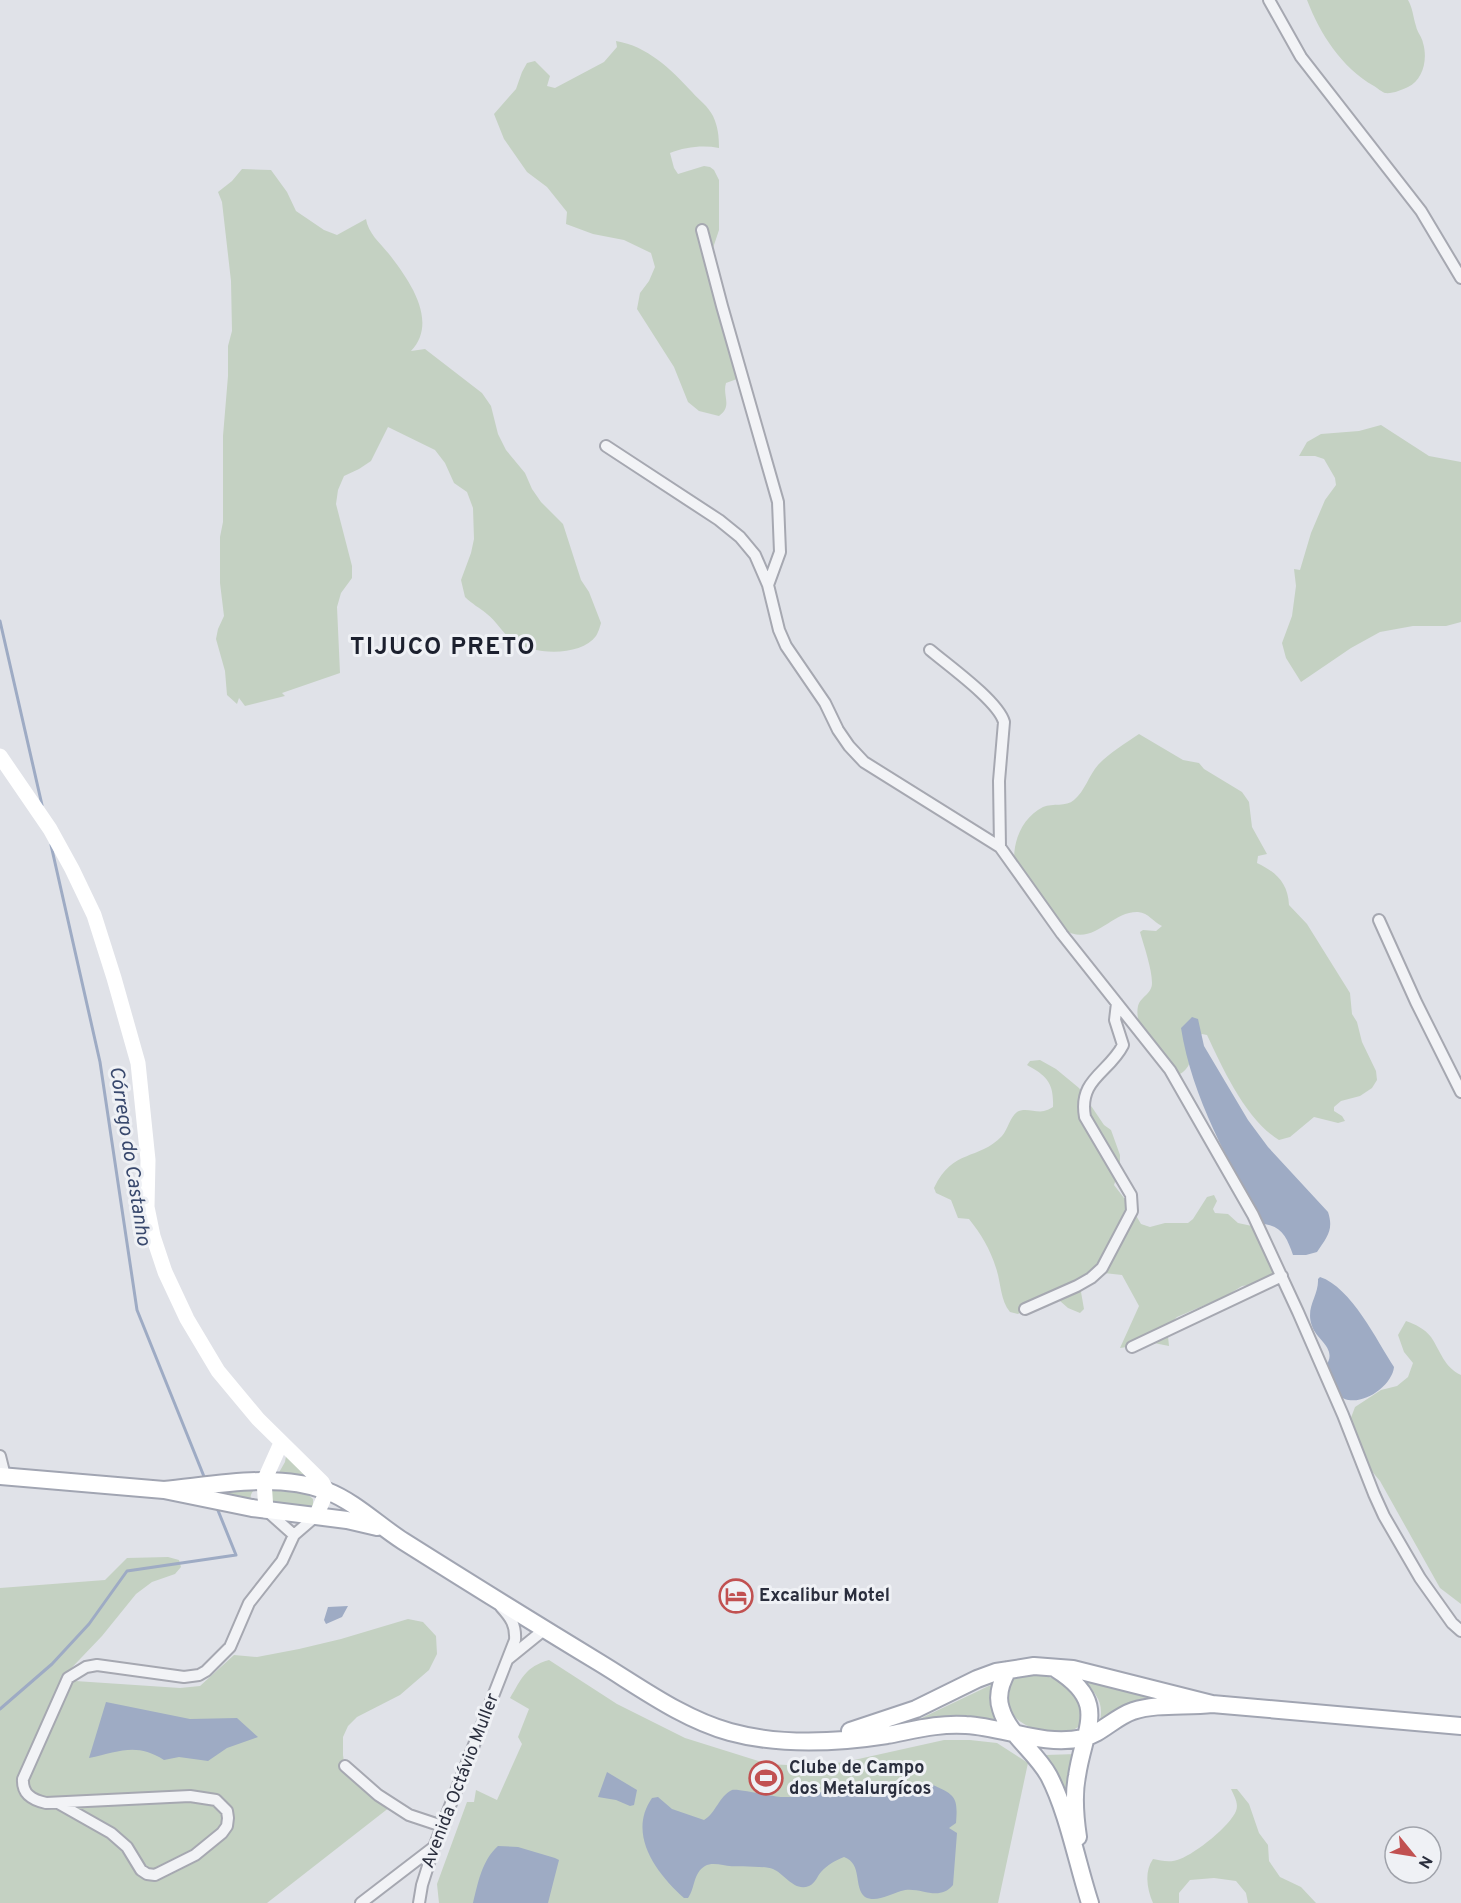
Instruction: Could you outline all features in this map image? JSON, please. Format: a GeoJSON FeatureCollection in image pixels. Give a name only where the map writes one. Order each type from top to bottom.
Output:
{"type":"FeatureCollection","features":[{"type":"Feature","properties":{"kind":"main road"},"geometry":{"type":"LineString","coordinates":[[0,756],[50,829],[72,869],[94,915],[111,967],[138,1063],[148,1160],[147,1207],[153,1236],[165,1272],[187,1319],[218,1371],[240,1399],[322,1482],[327,1491]]}},
{"type":"Feature","properties":{"kind":"main road"},"geometry":{"type":"LineString","coordinates":[[266,1510],[264,1482],[281,1443]]}},
{"type":"Feature","properties":{"kind":"main road"},"geometry":{"type":"LineString","coordinates":[[3,1476],[164,1490],[266,1510],[347,1520],[389,1532]]}},
{"type":"Feature","properties":{"kind":"main road"},"geometry":{"type":"LineString","coordinates":[[164,1490],[264,1482],[288,1483],[327,1491],[482,1591],[651,1694],[710,1725],[755,1738],[828,1741],[951,1725],[980,1726],[1059,1741],[1086,1738],[1133,1711],[1212,1704],[1461,1726]]}},
{"type":"Feature","properties":{"kind":"main road"},"geometry":{"type":"LineString","coordinates":[[316,1516],[327,1491]]}},
{"type":"Feature","properties":{"kind":"main road"},"geometry":{"type":"LineString","coordinates":[[790,1741],[842,1733],[866,1726],[916,1709],[976,1679],[1026,1666],[1052,1666],[1083,1672],[1212,1704]]}},
{"type":"Feature","properties":{"kind":"main road"},"geometry":{"type":"LineString","coordinates":[[1052,1666],[1072,1681],[1088,1701],[1090,1717],[1074,1794],[1081,1871]]}},
{"type":"Feature","properties":{"kind":"main road"},"geometry":{"type":"LineString","coordinates":[[1008,1670],[999,1689],[1000,1706],[1007,1722],[1049,1776],[1090,1903]]}},
{"type":"Feature","properties":{"kind":"street"},"geometry":{"type":"LineString","coordinates":[[1269,0],[1311,72],[1421,211],[1461,278]]}},
{"type":"Feature","properties":{"kind":"street"},"geometry":{"type":"LineString","coordinates":[[702,230],[778,502],[780,552],[768,585]]}},
{"type":"Feature","properties":{"kind":"street"},"geometry":{"type":"LineString","coordinates":[[606,446],[719,520],[740,537],[755,555],[768,585],[778,630],[786,646],[825,703],[849,746],[864,762],[1000,847],[1062,934],[1170,1070],[1253,1215],[1343,1415],[1384,1516],[1420,1578],[1452,1623],[1461,1631]]}},
{"type":"Feature","properties":{"kind":"street"},"geometry":{"type":"LineString","coordinates":[[930,650],[987,698],[1002,714],[1004,722],[999,781],[1000,847]]}},
{"type":"Feature","properties":{"kind":"street"},"geometry":{"type":"LineString","coordinates":[[1379,920],[1416,1002],[1461,1092]]}},
{"type":"Feature","properties":{"kind":"street"},"geometry":{"type":"LineString","coordinates":[[1025,1310],[1077,1286],[1102,1268],[1132,1211],[1131,1195],[1085,1117],[1083,1105],[1085,1094],[1093,1080],[1123,1045],[1115,1020],[1117,1003]]}},
{"type":"Feature","properties":{"kind":"street"},"geometry":{"type":"LineString","coordinates":[[1132,1347],[1282,1276]]}},
{"type":"Feature","properties":{"kind":"street"},"geometry":{"type":"LineString","coordinates":[[0,1456],[3,1476]]}},
{"type":"Feature","properties":{"kind":"street"},"geometry":{"type":"LineString","coordinates":[[266,1510],[294,1535]]}},
{"type":"Feature","properties":{"kind":"street"},"geometry":{"type":"LineString","coordinates":[[58,1803],[111,1833],[127,1847],[141,1870],[147,1874],[155,1875],[195,1855],[222,1833],[227,1826],[227,1811],[216,1800],[190,1796],[46,1803],[32,1798],[25,1791],[23,1779],[68,1678],[86,1667],[97,1665],[184,1677],[199,1675],[206,1671],[230,1647],[249,1603],[282,1561],[294,1535],[316,1516]]}},
{"type":"Feature","properties":{"kind":"street","name":"Avenida Octávio Muller"},"geometry":{"type":"LineString","coordinates":[[419,1903],[434,1847],[515,1640],[516,1630],[506,1613],[482,1591]]}},
{"type":"Feature","properties":{"kind":"street"},"geometry":{"type":"LineString","coordinates":[[507,1660],[545,1629]]}},
{"type":"Feature","properties":{"kind":"street"},"geometry":{"type":"LineString","coordinates":[[345,1766],[378,1795],[409,1815],[442,1826]]}},
{"type":"Feature","properties":{"kind":"street"},"geometry":{"type":"LineString","coordinates":[[361,1903],[434,1847]]}},
{"type":"Feature","properties":{"kind":"green space"},"geometry":{"type":"Polygon","coordinates":[[[1307,0],[1408,0],[1424,49],[1425,56],[1421,74],[1413,84],[1406,88],[1397,92],[1382,92],[1362,79],[1333,49],[1318,25],[1307,0]]]}},
{"type":"Feature","properties":{"kind":"green space"},"geometry":{"type":"Polygon","coordinates":[[[616,41],[648,53],[667,67],[706,106],[716,124],[719,148],[694,147],[670,153],[678,174],[704,166],[714,170],[719,180],[719,230],[707,272],[737,379],[726,383],[726,405],[719,416],[699,411],[688,402],[674,367],[637,309],[640,293],[655,267],[651,253],[624,240],[593,234],[566,224],[567,212],[547,187],[527,172],[504,139],[494,114],[516,89],[527,63],[535,61],[550,76],[547,86],[555,88],[604,62],[617,47],[616,41]]]}},
{"type":"Feature","properties":{"kind":"green space"},"geometry":{"type":"Polygon","coordinates":[[[242,169],[271,170],[287,192],[296,211],[324,230],[337,235],[366,219],[372,233],[405,276],[418,301],[422,314],[422,327],[419,339],[411,351],[425,349],[482,393],[491,406],[498,434],[506,450],[525,473],[541,502],[563,524],[581,580],[589,592],[601,623],[596,636],[589,643],[568,651],[556,652],[521,646],[509,638],[491,617],[465,597],[461,580],[474,539],[473,508],[467,492],[454,483],[445,463],[435,450],[388,427],[371,461],[344,476],[338,490],[336,504],[352,566],[352,578],[341,593],[337,607],[340,673],[282,693],[285,696],[245,706],[239,698],[237,704],[227,695],[225,671],[216,639],[224,616],[220,583],[220,537],[223,522],[223,436],[228,346],[232,331],[231,281],[222,202],[218,192],[242,169]]]}},
{"type":"Feature","properties":{"kind":"green space"},"geometry":{"type":"Polygon","coordinates":[[[1381,425],[1429,456],[1461,462],[1461,622],[1446,626],[1413,626],[1380,632],[1351,648],[1301,682],[1286,658],[1282,643],[1292,616],[1296,586],[1294,569],[1300,570],[1311,533],[1325,500],[1336,485],[1335,478],[1324,459],[1315,456],[1299,456],[1307,442],[1321,434],[1359,431],[1381,425]]]}},
{"type":"Feature","properties":{"kind":"green space"},"geometry":{"type":"Polygon","coordinates":[[[1139,734],[1183,760],[1199,763],[1204,769],[1242,792],[1249,802],[1252,827],[1267,854],[1258,856],[1257,863],[1280,879],[1286,890],[1289,905],[1307,924],[1350,993],[1352,1014],[1376,1071],[1377,1080],[1372,1088],[1360,1096],[1341,1101],[1334,1107],[1334,1111],[1345,1121],[1338,1123],[1314,1117],[1290,1137],[1279,1140],[1256,1120],[1246,1107],[1228,1078],[1207,1035],[1202,1034],[1198,1038],[1185,1070],[1180,1074],[1173,1071],[1143,1033],[1138,1015],[1139,1003],[1152,987],[1152,977],[1140,932],[1143,930],[1156,931],[1162,926],[1138,912],[1119,917],[1093,932],[1083,935],[1074,934],[1063,929],[1015,867],[1016,841],[1029,818],[1043,807],[1074,800],[1098,765],[1112,752],[1139,734]]]}},
{"type":"Feature","properties":{"kind":"green space"},"geometry":{"type":"Polygon","coordinates":[[[1040,1060],[1056,1069],[1079,1088],[1104,1125],[1111,1130],[1120,1155],[1120,1167],[1114,1185],[1141,1224],[1150,1227],[1165,1223],[1188,1223],[1207,1197],[1214,1195],[1217,1201],[1213,1209],[1215,1213],[1228,1214],[1238,1223],[1252,1226],[1259,1233],[1277,1277],[1264,1283],[1242,1286],[1226,1296],[1177,1317],[1167,1327],[1169,1346],[1154,1343],[1120,1348],[1139,1306],[1122,1275],[1104,1273],[1085,1278],[1081,1292],[1084,1309],[1080,1313],[1068,1308],[1060,1301],[1031,1306],[1018,1314],[1010,1312],[1002,1296],[994,1261],[981,1236],[969,1219],[958,1218],[951,1200],[936,1193],[934,1188],[941,1175],[949,1167],[993,1144],[1002,1136],[1017,1112],[1044,1111],[1053,1107],[1052,1092],[1048,1081],[1027,1065],[1030,1061],[1040,1060]]]}},
{"type":"Feature","properties":{"kind":"green space"},"geometry":{"type":"Polygon","coordinates":[[[1406,1321],[1429,1334],[1447,1363],[1461,1375],[1461,1604],[1440,1588],[1380,1481],[1370,1469],[1349,1423],[1355,1407],[1381,1390],[1397,1386],[1408,1377],[1413,1363],[1404,1352],[1398,1335],[1406,1321]]]}},
{"type":"Feature","properties":{"kind":"green space"},"geometry":{"type":"Polygon","coordinates":[[[286,1456],[312,1481],[277,1476],[286,1456]]]}},
{"type":"Feature","properties":{"kind":"green space"},"geometry":{"type":"Polygon","coordinates":[[[256,1488],[251,1496],[253,1505],[191,1490],[256,1488]]]}},
{"type":"Feature","properties":{"kind":"green space"},"geometry":{"type":"Polygon","coordinates":[[[271,1490],[307,1494],[313,1499],[313,1505],[310,1509],[270,1503],[271,1490]]]}},
{"type":"Feature","properties":{"kind":"green space"},"geometry":{"type":"Polygon","coordinates":[[[168,1557],[179,1560],[181,1567],[175,1574],[152,1582],[136,1594],[102,1636],[60,1680],[180,1688],[200,1686],[234,1655],[257,1657],[341,1639],[408,1619],[423,1622],[436,1636],[437,1654],[429,1670],[400,1695],[357,1717],[348,1726],[343,1737],[345,1769],[390,1807],[267,1903],[0,1903],[0,1588],[105,1580],[127,1558],[168,1557]]]}},
{"type":"Feature","properties":{"kind":"green space","name":"Clube de Campo dos Metalurgícos"},"geometry":{"type":"Polygon","coordinates":[[[549,1660],[617,1704],[685,1738],[768,1764],[806,1766],[845,1762],[944,1740],[997,1743],[1028,1763],[998,1903],[439,1903],[437,1884],[467,1802],[474,1802],[476,1790],[497,1800],[522,1744],[518,1737],[529,1709],[510,1698],[529,1670],[549,1660]]]}},
{"type":"Feature","properties":{"kind":"green space"},"geometry":{"type":"Polygon","coordinates":[[[1028,1673],[1043,1675],[1066,1683],[1083,1704],[1081,1725],[1066,1733],[1049,1735],[1027,1726],[1011,1714],[1007,1704],[1006,1682],[1028,1673]]]}},
{"type":"Feature","properties":{"kind":"green space"},"geometry":{"type":"Polygon","coordinates":[[[1084,1679],[1171,1702],[1099,1725],[1101,1711],[1099,1700],[1084,1679]]]}},
{"type":"Feature","properties":{"kind":"green space"},"geometry":{"type":"Polygon","coordinates":[[[995,1683],[998,1724],[909,1724],[995,1683]]]}},
{"type":"Feature","properties":{"kind":"green space"},"geometry":{"type":"Polygon","coordinates":[[[1077,1754],[1070,1811],[1045,1755],[1077,1754]]]}},
{"type":"Feature","properties":{"kind":"green space"},"geometry":{"type":"Polygon","coordinates":[[[1231,1789],[1237,1789],[1249,1804],[1259,1833],[1268,1845],[1269,1861],[1280,1877],[1301,1887],[1316,1903],[1248,1903],[1246,1893],[1236,1881],[1214,1878],[1190,1880],[1179,1893],[1179,1903],[1153,1903],[1147,1881],[1148,1869],[1153,1859],[1170,1861],[1180,1859],[1195,1851],[1220,1831],[1233,1817],[1237,1808],[1237,1802],[1231,1789]]]}},
{"type":"Feature","properties":{"kind":"water"},"geometry":{"type":"Polygon","coordinates":[[[1192,1017],[1198,1019],[1204,1046],[1248,1120],[1268,1147],[1328,1212],[1330,1229],[1317,1252],[1293,1255],[1283,1234],[1275,1227],[1263,1224],[1237,1177],[1213,1129],[1186,1054],[1181,1028],[1192,1017]]]}},
{"type":"Feature","properties":{"kind":"water"},"geometry":{"type":"Polygon","coordinates":[[[1320,1277],[1331,1283],[1353,1303],[1394,1367],[1392,1375],[1380,1390],[1362,1399],[1352,1400],[1336,1393],[1325,1367],[1330,1355],[1310,1319],[1311,1307],[1320,1277]]]}},
{"type":"Feature","properties":{"kind":"water"},"geometry":{"type":"Polygon","coordinates":[[[348,1606],[342,1617],[326,1624],[324,1620],[328,1607],[348,1606]]]}},
{"type":"Feature","properties":{"kind":"water"},"geometry":{"type":"Polygon","coordinates":[[[106,1702],[190,1719],[237,1718],[258,1737],[227,1748],[208,1761],[179,1757],[164,1760],[154,1754],[136,1750],[119,1751],[89,1758],[106,1702]]]}},
{"type":"Feature","properties":{"kind":"water"},"geometry":{"type":"Polygon","coordinates":[[[607,1772],[637,1790],[634,1805],[630,1806],[616,1800],[598,1797],[607,1772]]]}},
{"type":"Feature","properties":{"kind":"water"},"geometry":{"type":"Polygon","coordinates":[[[933,1785],[951,1795],[956,1803],[956,1823],[949,1828],[957,1833],[953,1885],[941,1893],[908,1890],[879,1899],[869,1899],[861,1893],[854,1865],[844,1857],[829,1865],[813,1883],[804,1887],[794,1885],[777,1871],[769,1868],[709,1864],[698,1873],[688,1898],[684,1898],[655,1865],[644,1839],[645,1812],[652,1798],[658,1797],[672,1809],[704,1820],[732,1790],[782,1797],[822,1792],[872,1796],[933,1785]]]}},
{"type":"Feature","properties":{"kind":"water"},"geometry":{"type":"Polygon","coordinates":[[[498,1846],[518,1847],[559,1860],[548,1903],[473,1903],[484,1865],[498,1846]]]}},
{"type":"Feature","properties":{"kind":"waterway","name":"Córrego do Castanho"},"geometry":{"type":"LineString","coordinates":[[0,621],[42,805]]}},
{"type":"Feature","properties":{"kind":"waterway","name":"Córrego do Castanho"},"geometry":{"type":"LineString","coordinates":[[51,845],[100,1062],[137,1310],[205,1479]]}},
{"type":"Feature","properties":{"kind":"waterway","name":"Córrego do Castanho"},"geometry":{"type":"LineString","coordinates":[[0,1709],[52,1664],[89,1624],[127,1571],[236,1555],[217,1508]]}},
{"type":"Feature","properties":{"kind":"place","name":"Excalibur Motel"},"geometry":{"type":"Point","coordinates":[736,1596]}},
{"type":"Feature","properties":{"kind":"place","name":"Clube de Campo dos Metalurgícos"},"geometry":{"type":"Point","coordinates":[766,1778]}},
{"type":"Feature","properties":{"kind":"district","name":"TIJUCO PRETO"},"geometry":{"type":"Point","coordinates":[443,648]}}]}
